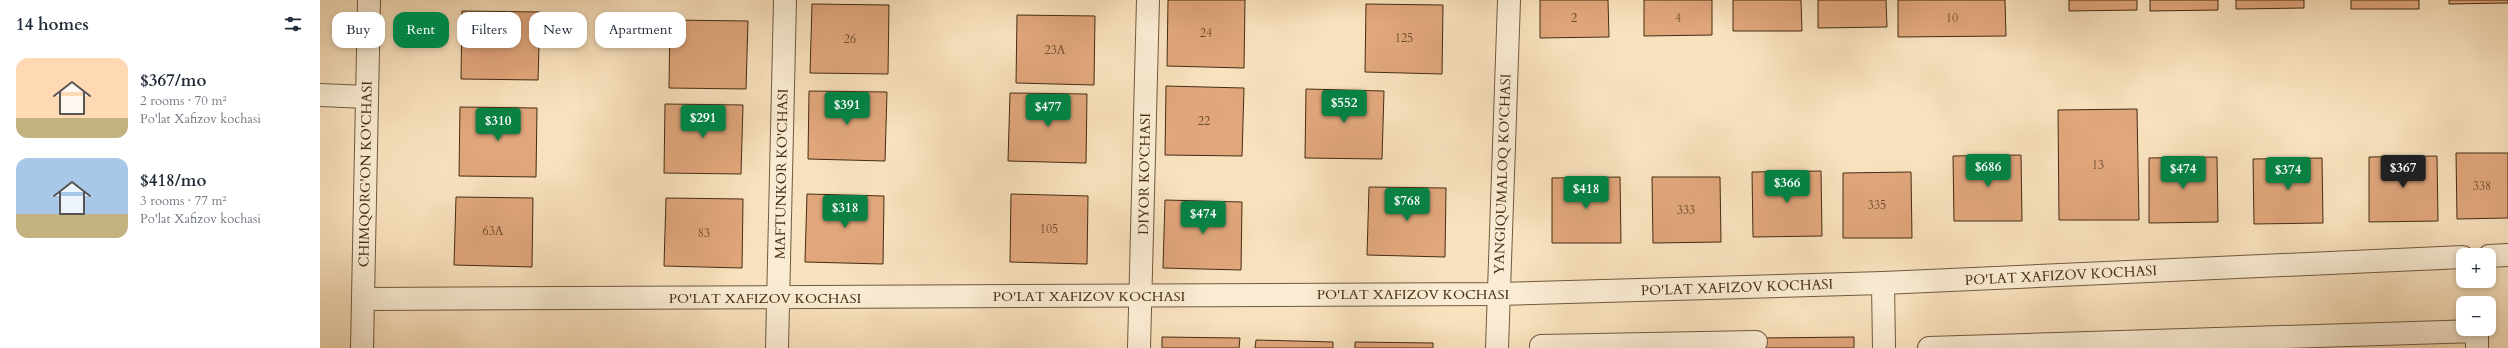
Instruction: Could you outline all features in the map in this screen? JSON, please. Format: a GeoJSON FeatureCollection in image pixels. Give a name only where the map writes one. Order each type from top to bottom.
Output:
{"type":"FeatureCollection","features":[{"type":"Feature","properties":{"kind":"street","name":"CHIMQORG'ON KO'CHASI"},"geometry":{"type":"LineString","coordinates":[[362,348],[369,0]]}},
{"type":"Feature","properties":{"kind":"street","name":"MAFTUNKOR KO'CHASI"},"geometry":{"type":"LineString","coordinates":[[777,348],[785,0]]}},
{"type":"Feature","properties":{"kind":"street","name":"DIYOR KO'CHASI"},"geometry":{"type":"LineString","coordinates":[[1139,348],[1148,0]]}},
{"type":"Feature","properties":{"kind":"street","name":"YANGIQUMALOQ KO'CHASI"},"geometry":{"type":"LineString","coordinates":[[1497,348],[1509,0]]}},
{"type":"Feature","properties":{"kind":"street"},"geometry":{"type":"LineString","coordinates":[[320,95],[366,97]]}},
{"type":"Feature","properties":{"kind":"street"},"geometry":{"type":"LineString","coordinates":[[2496,256],[2508,255]]}},
{"type":"Feature","properties":{"kind":"street","name":"PO'LAT XAFIZOV KOCHASI"},"geometry":{"type":"LineString","coordinates":[[363,299],[1498,294],[1883,283],[2456,257]]}},
{"type":"Feature","properties":{"kind":"street"},"geometry":{"type":"LineString","coordinates":[[1883,283],[1884,348]]}},
{"type":"Feature","properties":{"kind":"street"},"geometry":{"type":"LineString","coordinates":[[1929,348],[2476,331],[2477,348]]}},
{"type":"Feature","properties":{"kind":"street"},"geometry":{"type":"LineString","coordinates":[[1541,348],[1541,346],[1756,342]]}},
{"type":"Feature","properties":{"kind":"building"},"geometry":{"type":"Polygon","coordinates":[[[1168,0],[1245,0],[1244,68],[1167,66],[1168,0]]]}},
{"type":"Feature","properties":{"kind":"building"},"geometry":{"type":"Polygon","coordinates":[[[1540,0],[1608,0],[1609,37],[1540,38],[1540,0]]]}},
{"type":"Feature","properties":{"kind":"building"},"geometry":{"type":"Polygon","coordinates":[[[1644,0],[1712,0],[1712,35],[1644,36],[1644,0]]]}},
{"type":"Feature","properties":{"kind":"building"},"geometry":{"type":"Polygon","coordinates":[[[1733,0],[1801,0],[1802,31],[1733,31],[1733,0]]]}},
{"type":"Feature","properties":{"kind":"building"},"geometry":{"type":"Polygon","coordinates":[[[1818,0],[1886,0],[1887,27],[1818,28],[1818,0]]]}},
{"type":"Feature","properties":{"kind":"building"},"geometry":{"type":"Polygon","coordinates":[[[1898,0],[2005,0],[2006,36],[1898,37],[1898,0]]]}},
{"type":"Feature","properties":{"kind":"building"},"geometry":{"type":"Polygon","coordinates":[[[2069,0],[2137,0],[2137,10],[2069,11],[2069,0]]]}},
{"type":"Feature","properties":{"kind":"building"},"geometry":{"type":"Polygon","coordinates":[[[2150,0],[2218,0],[2218,10],[2150,11],[2150,0]]]}},
{"type":"Feature","properties":{"kind":"building"},"geometry":{"type":"Polygon","coordinates":[[[2236,0],[2304,0],[2304,8],[2236,9],[2236,0]]]}},
{"type":"Feature","properties":{"kind":"building"},"geometry":{"type":"Polygon","coordinates":[[[2351,0],[2419,0],[2419,9],[2351,9],[2351,0]]]}},
{"type":"Feature","properties":{"kind":"building"},"geometry":{"type":"Polygon","coordinates":[[[2449,0],[2508,0],[2508,3],[2449,4],[2449,0]]]}},
{"type":"Feature","properties":{"kind":"building"},"geometry":{"type":"Polygon","coordinates":[[[812,4],[889,5],[888,74],[810,73],[812,4]]]}},
{"type":"Feature","properties":{"kind":"building"},"geometry":{"type":"Polygon","coordinates":[[[1366,4],[1443,5],[1442,74],[1365,72],[1366,4]]]}},
{"type":"Feature","properties":{"kind":"building"},"geometry":{"type":"Polygon","coordinates":[[[462,11],[540,12],[529,12],[529,48],[539,48],[538,80],[461,79],[461,48],[521,48],[521,12],[462,11]]]}},
{"type":"Feature","properties":{"kind":"building"},"geometry":{"type":"Polygon","coordinates":[[[1017,15],[1095,16],[1094,85],[1016,83],[1017,15]]]}},
{"type":"Feature","properties":{"kind":"building"},"geometry":{"type":"Polygon","coordinates":[[[686,20],[748,21],[746,89],[669,88],[670,48],[686,48],[686,20]]]}},
{"type":"Feature","properties":{"kind":"building"},"geometry":{"type":"Polygon","coordinates":[[[1166,86],[1244,88],[1242,156],[1165,155],[1166,86]]]}},
{"type":"Feature","properties":{"kind":"building"},"geometry":{"type":"Polygon","coordinates":[[[1306,89],[1384,91],[1382,159],[1305,158],[1306,89]]]}},
{"type":"Feature","properties":{"kind":"building"},"geometry":{"type":"Polygon","coordinates":[[[809,91],[887,92],[885,161],[808,159],[809,91]]]}},
{"type":"Feature","properties":{"kind":"building"},"geometry":{"type":"Polygon","coordinates":[[[1010,93],[1087,94],[1086,163],[1008,161],[1010,93]]]}},
{"type":"Feature","properties":{"kind":"building"},"geometry":{"type":"Polygon","coordinates":[[[665,104],[743,105],[741,174],[664,173],[665,104]]]}},
{"type":"Feature","properties":{"kind":"building"},"geometry":{"type":"Polygon","coordinates":[[[460,107],[537,108],[536,177],[459,176],[460,107]]]}},
{"type":"Feature","properties":{"kind":"building"},"geometry":{"type":"Polygon","coordinates":[[[2137,109],[2139,220],[2059,220],[2058,110],[2137,109]]]}},
{"type":"Feature","properties":{"kind":"building"},"geometry":{"type":"Polygon","coordinates":[[[2456,153],[2508,153],[2508,218],[2457,219],[2456,153]]]}},
{"type":"Feature","properties":{"kind":"building"},"geometry":{"type":"Polygon","coordinates":[[[2021,155],[2022,221],[1954,221],[1953,156],[2021,155]]]}},
{"type":"Feature","properties":{"kind":"building"},"geometry":{"type":"Polygon","coordinates":[[[2437,156],[2438,221],[2369,222],[2369,157],[2437,156]]]}},
{"type":"Feature","properties":{"kind":"building"},"geometry":{"type":"Polygon","coordinates":[[[2217,157],[2218,222],[2149,223],[2149,158],[2217,157]]]}},
{"type":"Feature","properties":{"kind":"building"},"geometry":{"type":"Polygon","coordinates":[[[2322,158],[2323,223],[2254,224],[2253,159],[2322,158]]]}},
{"type":"Feature","properties":{"kind":"building"},"geometry":{"type":"Polygon","coordinates":[[[1821,171],[1822,236],[1753,237],[1752,172],[1821,171]]]}},
{"type":"Feature","properties":{"kind":"building"},"geometry":{"type":"Polygon","coordinates":[[[1911,172],[1912,238],[1843,238],[1843,173],[1911,172]]]}},
{"type":"Feature","properties":{"kind":"building"},"geometry":{"type":"Polygon","coordinates":[[[1620,177],[1621,243],[1552,243],[1552,178],[1620,177]]]}},
{"type":"Feature","properties":{"kind":"building"},"geometry":{"type":"Polygon","coordinates":[[[1652,177],[1720,177],[1721,242],[1653,243],[1652,177]]]}},
{"type":"Feature","properties":{"kind":"building"},"geometry":{"type":"Polygon","coordinates":[[[1369,187],[1446,188],[1445,257],[1367,255],[1369,187]]]}},
{"type":"Feature","properties":{"kind":"building"},"geometry":{"type":"Polygon","coordinates":[[[807,194],[884,196],[883,264],[805,262],[807,194]]]}},
{"type":"Feature","properties":{"kind":"building"},"geometry":{"type":"Polygon","coordinates":[[[1011,194],[1088,196],[1087,264],[1010,262],[1011,194]]]}},
{"type":"Feature","properties":{"kind":"building"},"geometry":{"type":"Polygon","coordinates":[[[456,197],[533,198],[532,267],[454,265],[456,197]]]}},
{"type":"Feature","properties":{"kind":"building"},"geometry":{"type":"Polygon","coordinates":[[[666,198],[743,199],[742,268],[664,266],[666,198]]]}},
{"type":"Feature","properties":{"kind":"building"},"geometry":{"type":"Polygon","coordinates":[[[1165,200],[1242,202],[1241,270],[1163,268],[1165,200]]]}},
{"type":"Feature","properties":{"kind":"building"},"geometry":{"type":"Polygon","coordinates":[[[1162,337],[1240,338],[1239,348],[1162,348],[1162,337]]]}},
{"type":"Feature","properties":{"kind":"building"},"geometry":{"type":"Polygon","coordinates":[[[1854,337],[1854,348],[1762,348],[1762,338],[1854,337]]]}},
{"type":"Feature","properties":{"kind":"building"},"geometry":{"type":"Polygon","coordinates":[[[1256,340],[1333,342],[1333,348],[1255,348],[1256,340]]]}},
{"type":"Feature","properties":{"kind":"building"},"geometry":{"type":"Polygon","coordinates":[[[1355,342],[1433,343],[1433,348],[1355,348],[1355,342]]]}}]}
